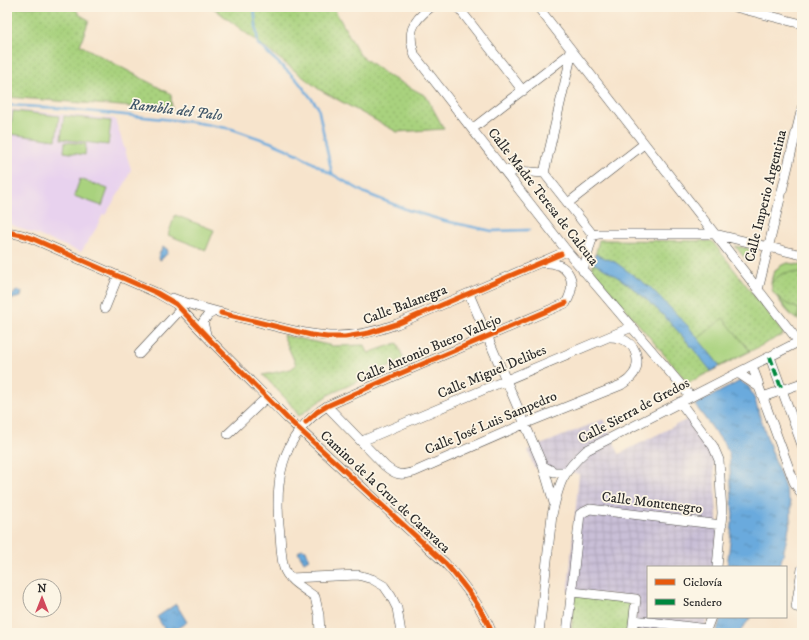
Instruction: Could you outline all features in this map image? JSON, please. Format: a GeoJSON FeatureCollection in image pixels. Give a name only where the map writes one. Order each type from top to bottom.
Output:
{"type":"FeatureCollection","features":[{"type":"Feature","properties":{"kind":"street","name":"Calle Madre Teresa de Calcuta"},"geometry":{"type":"LineString","coordinates":[[431,7],[421,14],[412,30],[410,43],[415,56],[583,271],[691,397]]}},
{"type":"Feature","properties":{"kind":"street"},"geometry":{"type":"LineString","coordinates":[[458,7],[523,91]]}},
{"type":"Feature","properties":{"kind":"street"},"geometry":{"type":"LineString","coordinates":[[538,7],[758,290],[800,341]]}},
{"type":"Feature","properties":{"kind":"street"},"geometry":{"type":"LineString","coordinates":[[735,7],[802,24]]}},
{"type":"Feature","properties":{"kind":"street"},"geometry":{"type":"LineString","coordinates":[[472,130],[572,52]]}},
{"type":"Feature","properties":{"kind":"street"},"geometry":{"type":"LineString","coordinates":[[544,173],[572,52]]}},
{"type":"Feature","properties":{"kind":"street","name":"Calle Imperio Argentina"},"geometry":{"type":"LineString","coordinates":[[758,290],[802,108]]}},
{"type":"Feature","properties":{"kind":"street"},"geometry":{"type":"LineString","coordinates":[[568,203],[644,144]]}},
{"type":"Feature","properties":{"kind":"street"},"geometry":{"type":"LineString","coordinates":[[504,170],[544,173],[593,235]]}},
{"type":"Feature","properties":{"kind":"street","name":"Camino de la Cruz de Caravaca"},"geometry":{"type":"LineString","coordinates":[[7,232],[22,235],[157,293],[176,304],[212,342],[300,429],[450,569],[464,586],[492,633]]}},
{"type":"Feature","properties":{"kind":"street"},"geometry":{"type":"LineString","coordinates":[[593,235],[715,234],[802,255]]}},
{"type":"Feature","properties":{"kind":"street"},"geometry":{"type":"LineString","coordinates":[[583,271],[593,235]]}},
{"type":"Feature","properties":{"kind":"street","name":"Calle Balanegra"},"geometry":{"type":"LineString","coordinates":[[157,293],[215,311],[311,335],[328,337],[345,336],[378,331],[567,251]]}},
{"type":"Feature","properties":{"kind":"street","name":"Calle Antonio Buero Vallejo"},"geometry":{"type":"LineString","coordinates":[[290,578],[284,569],[278,520],[277,492],[283,463],[300,429],[317,412],[327,406],[566,303],[571,289],[570,276],[559,264],[551,262],[541,263]]}},
{"type":"Feature","properties":{"kind":"street"},"geometry":{"type":"LineString","coordinates":[[105,308],[118,276]]}},
{"type":"Feature","properties":{"kind":"street"},"geometry":{"type":"LineString","coordinates":[[468,294],[543,466],[554,505]]}},
{"type":"Feature","properties":{"kind":"street"},"geometry":{"type":"LineString","coordinates":[[139,354],[181,309]]}},
{"type":"Feature","properties":{"kind":"street"},"geometry":{"type":"LineString","coordinates":[[212,342],[205,332],[203,322],[208,315],[215,311]]}},
{"type":"Feature","properties":{"kind":"street","name":"Calle Miguel Delibes"},"geometry":{"type":"LineString","coordinates":[[362,441],[632,327]]}},
{"type":"Feature","properties":{"kind":"street","name":"Calle José Luis Sampedro"},"geometry":{"type":"LineString","coordinates":[[327,406],[385,466],[393,472],[403,475],[414,472],[524,424],[621,385],[631,378],[636,370],[636,355],[634,350],[626,341],[610,336]]}},
{"type":"Feature","properties":{"kind":"street","name":"Calle Sierra de Gredos"},"geometry":{"type":"LineString","coordinates":[[539,633],[554,505],[562,478],[573,462],[587,450],[800,341]]}},
{"type":"Feature","properties":{"kind":"street"},"geometry":{"type":"LineString","coordinates":[[770,357],[802,445]]}},
{"type":"Feature","properties":{"kind":"street"},"geometry":{"type":"LineString","coordinates":[[752,366],[794,482],[802,495]]}},
{"type":"Feature","properties":{"kind":"street"},"geometry":{"type":"LineString","coordinates":[[738,373],[759,387]]}},
{"type":"Feature","properties":{"kind":"street"},"geometry":{"type":"LineString","coordinates":[[763,397],[802,383]]}},
{"type":"Feature","properties":{"kind":"street"},"geometry":{"type":"LineString","coordinates":[[228,434],[267,397]]}},
{"type":"Feature","properties":{"kind":"street"},"geometry":{"type":"LineString","coordinates":[[680,402],[713,446],[718,456],[721,484],[722,525],[717,566]]}},
{"type":"Feature","properties":{"kind":"street"},"geometry":{"type":"LineString","coordinates":[[543,466],[554,472],[566,472]]}},
{"type":"Feature","properties":{"kind":"street"},"geometry":{"type":"LineString","coordinates":[[554,472],[560,486]]}},
{"type":"Feature","properties":{"kind":"street","name":"Calle Montenegro"},"geometry":{"type":"LineString","coordinates":[[567,633],[580,514],[590,509],[722,525]]}},
{"type":"Feature","properties":{"kind":"street"},"geometry":{"type":"LineString","coordinates":[[799,608],[802,569]]}},
{"type":"Feature","properties":{"kind":"street"},"geometry":{"type":"LineString","coordinates":[[290,578],[358,575],[372,579],[384,586],[391,596],[397,608],[401,633]]}},
{"type":"Feature","properties":{"kind":"street"},"geometry":{"type":"LineString","coordinates":[[290,578],[315,597],[320,633]]}},
{"type":"Feature","properties":{"kind":"street"},"geometry":{"type":"LineString","coordinates":[[572,592],[636,599],[632,633]]}},
{"type":"Feature","properties":{"kind":"street"},"geometry":{"type":"LineString","coordinates":[[634,620],[706,631],[712,618]]}},
{"type":"Feature","properties":{"kind":"shaded area"},"geometry":{"type":"Polygon","coordinates":[[[7,109],[115,119],[131,169],[126,182],[105,215],[103,214],[97,227],[81,252],[7,223],[7,109]]]}},
{"type":"Feature","properties":{"kind":"shaded area"},"geometry":{"type":"Polygon","coordinates":[[[604,419],[619,454],[688,419],[713,456],[718,532],[714,566],[647,566],[647,618],[708,618],[702,633],[633,633],[638,597],[568,591],[579,474],[534,467],[528,450],[604,419]]]}},
{"type":"Feature","properties":{"kind":"green space"},"geometry":{"type":"Polygon","coordinates":[[[7,7],[74,7],[80,15],[89,20],[80,45],[171,94],[172,110],[7,97],[7,7]]]}},
{"type":"Feature","properties":{"kind":"green space"},"geometry":{"type":"Polygon","coordinates":[[[212,7],[333,7],[360,55],[387,75],[426,96],[444,129],[397,132],[320,90],[212,7]]]}},
{"type":"Feature","properties":{"kind":"green space"},"geometry":{"type":"Polygon","coordinates":[[[13,111],[59,116],[56,140],[10,134],[13,111]]]}},
{"type":"Feature","properties":{"kind":"green space"},"geometry":{"type":"Polygon","coordinates":[[[64,116],[111,121],[108,145],[61,139],[64,116]]]}},
{"type":"Feature","properties":{"kind":"green space"},"geometry":{"type":"Polygon","coordinates":[[[65,142],[86,144],[85,155],[64,152],[65,142]]]}},
{"type":"Feature","properties":{"kind":"green space"},"geometry":{"type":"Polygon","coordinates":[[[80,179],[108,189],[102,206],[74,196],[80,179]]]}},
{"type":"Feature","properties":{"kind":"green space"},"geometry":{"type":"Polygon","coordinates":[[[175,215],[214,230],[206,250],[168,235],[175,215]]]}},
{"type":"Feature","properties":{"kind":"green space"},"geometry":{"type":"Polygon","coordinates":[[[599,240],[712,241],[784,334],[688,383],[592,269],[599,240]]]}},
{"type":"Feature","properties":{"kind":"green space"},"geometry":{"type":"Polygon","coordinates":[[[735,246],[751,249],[748,262],[735,246]]]}},
{"type":"Feature","properties":{"kind":"green space"},"geometry":{"type":"Polygon","coordinates":[[[787,263],[802,265],[802,321],[793,317],[789,313],[773,292],[771,283],[773,274],[779,267],[787,263]]]}},
{"type":"Feature","properties":{"kind":"green space"},"geometry":{"type":"Polygon","coordinates":[[[787,263],[802,265],[802,273],[784,273],[771,284],[776,271],[780,266],[787,263]]]}},
{"type":"Feature","properties":{"kind":"green space"},"geometry":{"type":"Polygon","coordinates":[[[777,296],[787,304],[799,309],[797,320],[792,316],[777,296]]]}},
{"type":"Feature","properties":{"kind":"green space"},"geometry":{"type":"Polygon","coordinates":[[[723,318],[750,351],[720,366],[698,339],[723,318]]]}},
{"type":"Feature","properties":{"kind":"green space"},"geometry":{"type":"Polygon","coordinates":[[[283,335],[333,346],[365,345],[368,353],[397,343],[404,360],[328,395],[299,416],[287,400],[263,375],[291,369],[296,365],[283,335]]]}},
{"type":"Feature","properties":{"kind":"green space"},"geometry":{"type":"Polygon","coordinates":[[[575,595],[630,601],[627,633],[571,633],[575,595]]]}},
{"type":"Feature","properties":{"kind":"water"},"geometry":{"type":"Polygon","coordinates":[[[164,247],[168,252],[160,260],[158,257],[162,248],[164,247]]]}},
{"type":"Feature","properties":{"kind":"water"},"geometry":{"type":"Polygon","coordinates":[[[595,254],[615,262],[651,288],[688,326],[720,366],[711,371],[686,340],[658,310],[627,284],[593,263],[595,254]]]}},
{"type":"Feature","properties":{"kind":"water"},"geometry":{"type":"Polygon","coordinates":[[[17,290],[22,292],[21,297],[11,299],[10,296],[17,290]]]}},
{"type":"Feature","properties":{"kind":"water"},"geometry":{"type":"Polygon","coordinates":[[[740,381],[749,387],[755,400],[791,505],[791,519],[779,566],[727,566],[733,516],[729,454],[725,445],[695,405],[740,381]]]}},
{"type":"Feature","properties":{"kind":"water"},"geometry":{"type":"Polygon","coordinates":[[[302,549],[306,550],[309,559],[304,562],[298,552],[302,549]]]}},
{"type":"Feature","properties":{"kind":"water"},"geometry":{"type":"Polygon","coordinates":[[[176,604],[187,622],[170,633],[167,633],[157,617],[176,604]]]}},
{"type":"Feature","properties":{"kind":"water"},"geometry":{"type":"Polygon","coordinates":[[[721,618],[750,618],[739,633],[716,633],[721,618]]]}},
{"type":"Feature","properties":{"kind":"waterway"},"geometry":{"type":"LineString","coordinates":[[254,7],[258,44],[297,80],[318,107],[332,174],[365,193],[408,210],[445,221],[492,231],[529,230]]}},
{"type":"Feature","properties":{"kind":"waterway","name":"Rambla del Palo"},"geometry":{"type":"LineString","coordinates":[[7,105],[56,108],[193,122],[232,129],[270,142],[298,154],[331,174]]}},
{"type":"Feature","properties":{"kind":"marked path"},"geometry":{"type":"LineString","coordinates":[[770,357],[782,390]]}},
{"type":"Feature","properties":{"kind":"cycle path"},"geometry":{"type":"LineString","coordinates":[[7,232],[31,238],[157,293],[176,304],[287,418],[445,563],[472,596],[488,623],[492,633]]}},
{"type":"Feature","properties":{"kind":"cycle path"},"geometry":{"type":"LineString","coordinates":[[221,313],[311,335],[345,337],[369,333],[397,324],[561,254]]}},
{"type":"Feature","properties":{"kind":"cycle path"},"geometry":{"type":"LineString","coordinates":[[306,422],[317,412],[327,406],[566,303]]}}]}
